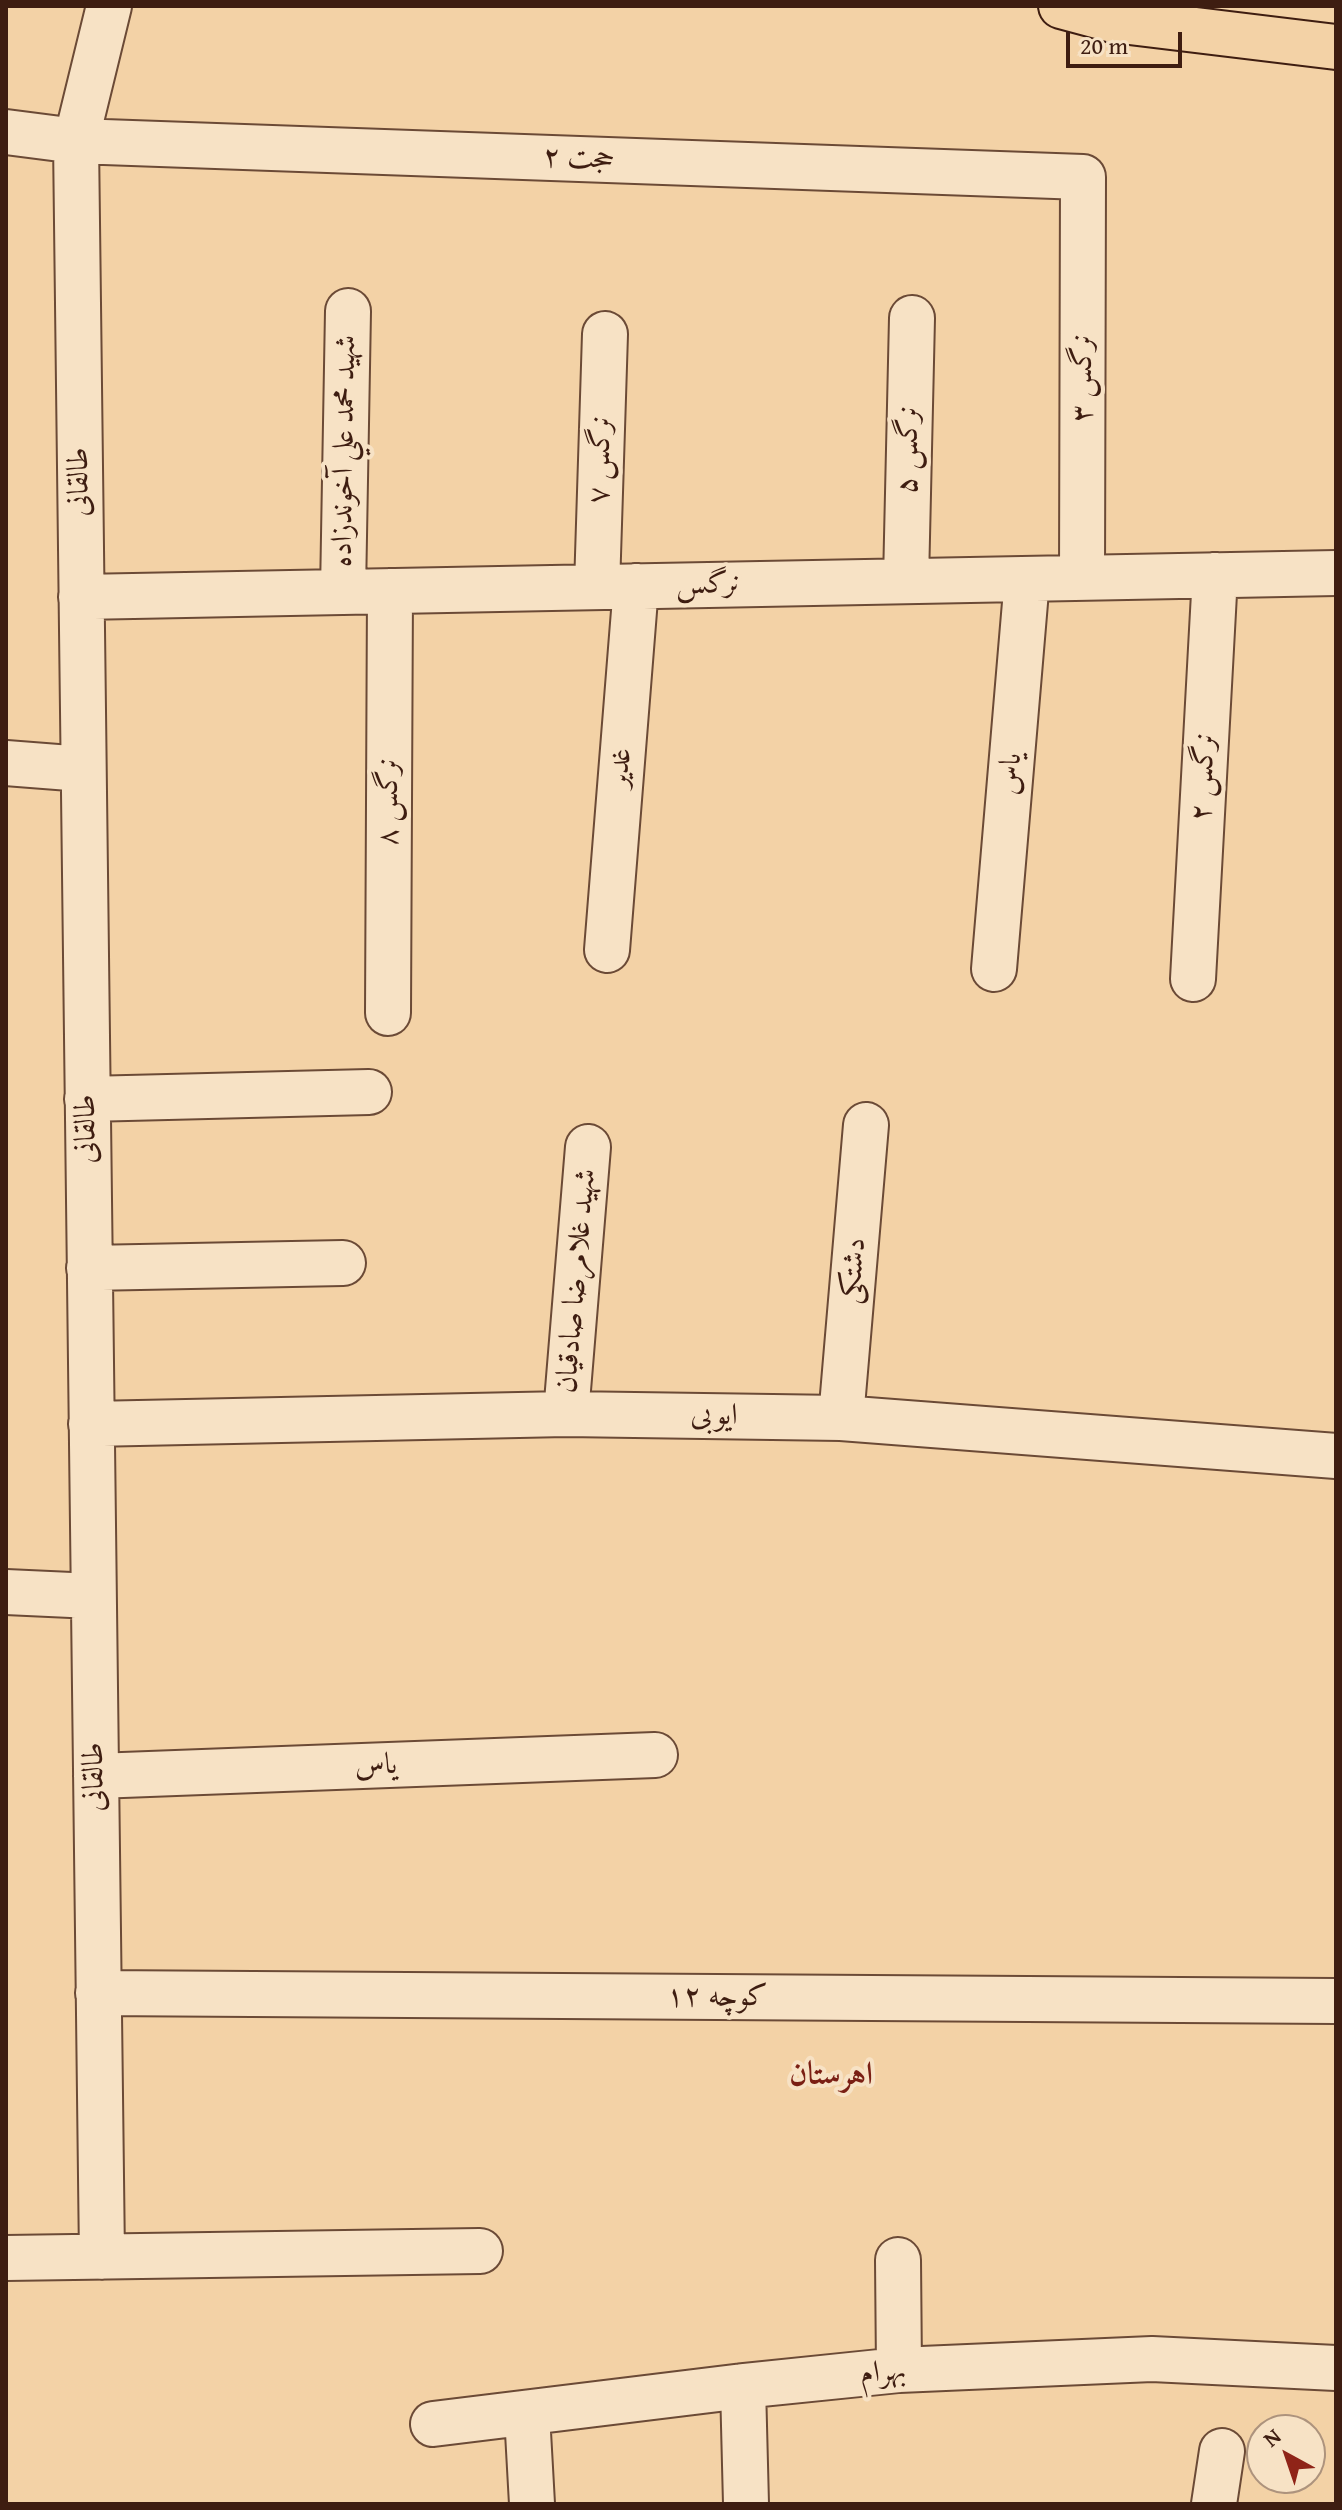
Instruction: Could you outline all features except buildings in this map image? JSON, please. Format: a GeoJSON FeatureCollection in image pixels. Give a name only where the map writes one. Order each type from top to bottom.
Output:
{"type":"FeatureCollection","features":[{"type":"Feature","properties":{"kind":"main road"},"geometry":{"type":"LineString","coordinates":[[1061,6],[1113,20],[1336,47]]}},
{"type":"Feature","properties":{"kind":"street","name":"طالقانی"},"geometry":{"type":"LineString","coordinates":[[102,2257],[76,141],[109,6]]}},
{"type":"Feature","properties":{"kind":"street","name":"حجت ۲"},"geometry":{"type":"LineString","coordinates":[[6,132],[76,141],[1083,177]]}},
{"type":"Feature","properties":{"kind":"street","name":"نرگس ۳"},"geometry":{"type":"LineString","coordinates":[[1082,578],[1083,177]]}},
{"type":"Feature","properties":{"kind":"street","name":"شهيد محمد علي آخوندزاده"},"geometry":{"type":"LineString","coordinates":[[343,592],[348,311]]}},
{"type":"Feature","properties":{"kind":"street","name":"نرگس ۵"},"geometry":{"type":"LineString","coordinates":[[906,581],[912,318]]}},
{"type":"Feature","properties":{"kind":"street","name":"نرگس ۷"},"geometry":{"type":"LineString","coordinates":[[605,334],[616,587]]}},
{"type":"Feature","properties":{"kind":"street","name":"نرگس"},"geometry":{"type":"LineString","coordinates":[[81,597],[1336,573]]}},
{"type":"Feature","properties":{"kind":"street","name":"نرگس ۲"},"geometry":{"type":"LineString","coordinates":[[1193,979],[1215,575]]}},
{"type":"Feature","properties":{"kind":"street","name":"یاس"},"geometry":{"type":"LineString","coordinates":[[994,969],[1027,579]]}},
{"type":"Feature","properties":{"kind":"street","name":"غدیر"},"geometry":{"type":"LineString","coordinates":[[607,950],[616,587]]}},
{"type":"Feature","properties":{"kind":"street","name":"نرگس ۸"},"geometry":{"type":"LineString","coordinates":[[388,1013],[390,591]]}},
{"type":"Feature","properties":{"kind":"street"},"geometry":{"type":"LineString","coordinates":[[6,763],[83,769]]}},
{"type":"Feature","properties":{"kind":"street"},"geometry":{"type":"LineString","coordinates":[[87,1099],[369,1092]]}},
{"type":"Feature","properties":{"kind":"street","name":"دشتکی"},"geometry":{"type":"LineString","coordinates":[[841,1418],[866,1125]]}},
{"type":"Feature","properties":{"kind":"street","name":"شهید غلامرضا صادقیان"},"geometry":{"type":"LineString","coordinates":[[566,1414],[588,1147]]}},
{"type":"Feature","properties":{"kind":"street"},"geometry":{"type":"LineString","coordinates":[[89,1268],[343,1263]]}},
{"type":"Feature","properties":{"kind":"street","name":"ایوبی"},"geometry":{"type":"LineString","coordinates":[[91,1424],[566,1414],[841,1418],[1336,1456]]}},
{"type":"Feature","properties":{"kind":"street"},"geometry":{"type":"LineString","coordinates":[[6,1592],[93,1596]]}},
{"type":"Feature","properties":{"kind":"street","name":"یاس"},"geometry":{"type":"LineString","coordinates":[[96,1776],[655,1755]]}},
{"type":"Feature","properties":{"kind":"street","name":"کوچه ۱۲"},"geometry":{"type":"LineString","coordinates":[[98,1993],[1336,2001]]}},
{"type":"Feature","properties":{"kind":"street"},"geometry":{"type":"LineString","coordinates":[[6,2258],[480,2251]]}},
{"type":"Feature","properties":{"kind":"street"},"geometry":{"type":"LineString","coordinates":[[898,2260],[899,2370]]}},
{"type":"Feature","properties":{"kind":"street","name":"بهرام"},"geometry":{"type":"LineString","coordinates":[[433,2424],[899,2370],[1152,2359],[1336,2368]]}},
{"type":"Feature","properties":{"kind":"street"},"geometry":{"type":"LineString","coordinates":[[743,2386],[746,2504]]}},
{"type":"Feature","properties":{"kind":"street"},"geometry":{"type":"LineString","coordinates":[[527,2414],[532,2504]]}},
{"type":"Feature","properties":{"kind":"street"},"geometry":{"type":"LineString","coordinates":[[1214,2504],[1222,2451]]}},
{"type":"Feature","properties":{"kind":"district","name":"اهرستان"},"geometry":{"type":"Point","coordinates":[831,2076]}}]}
